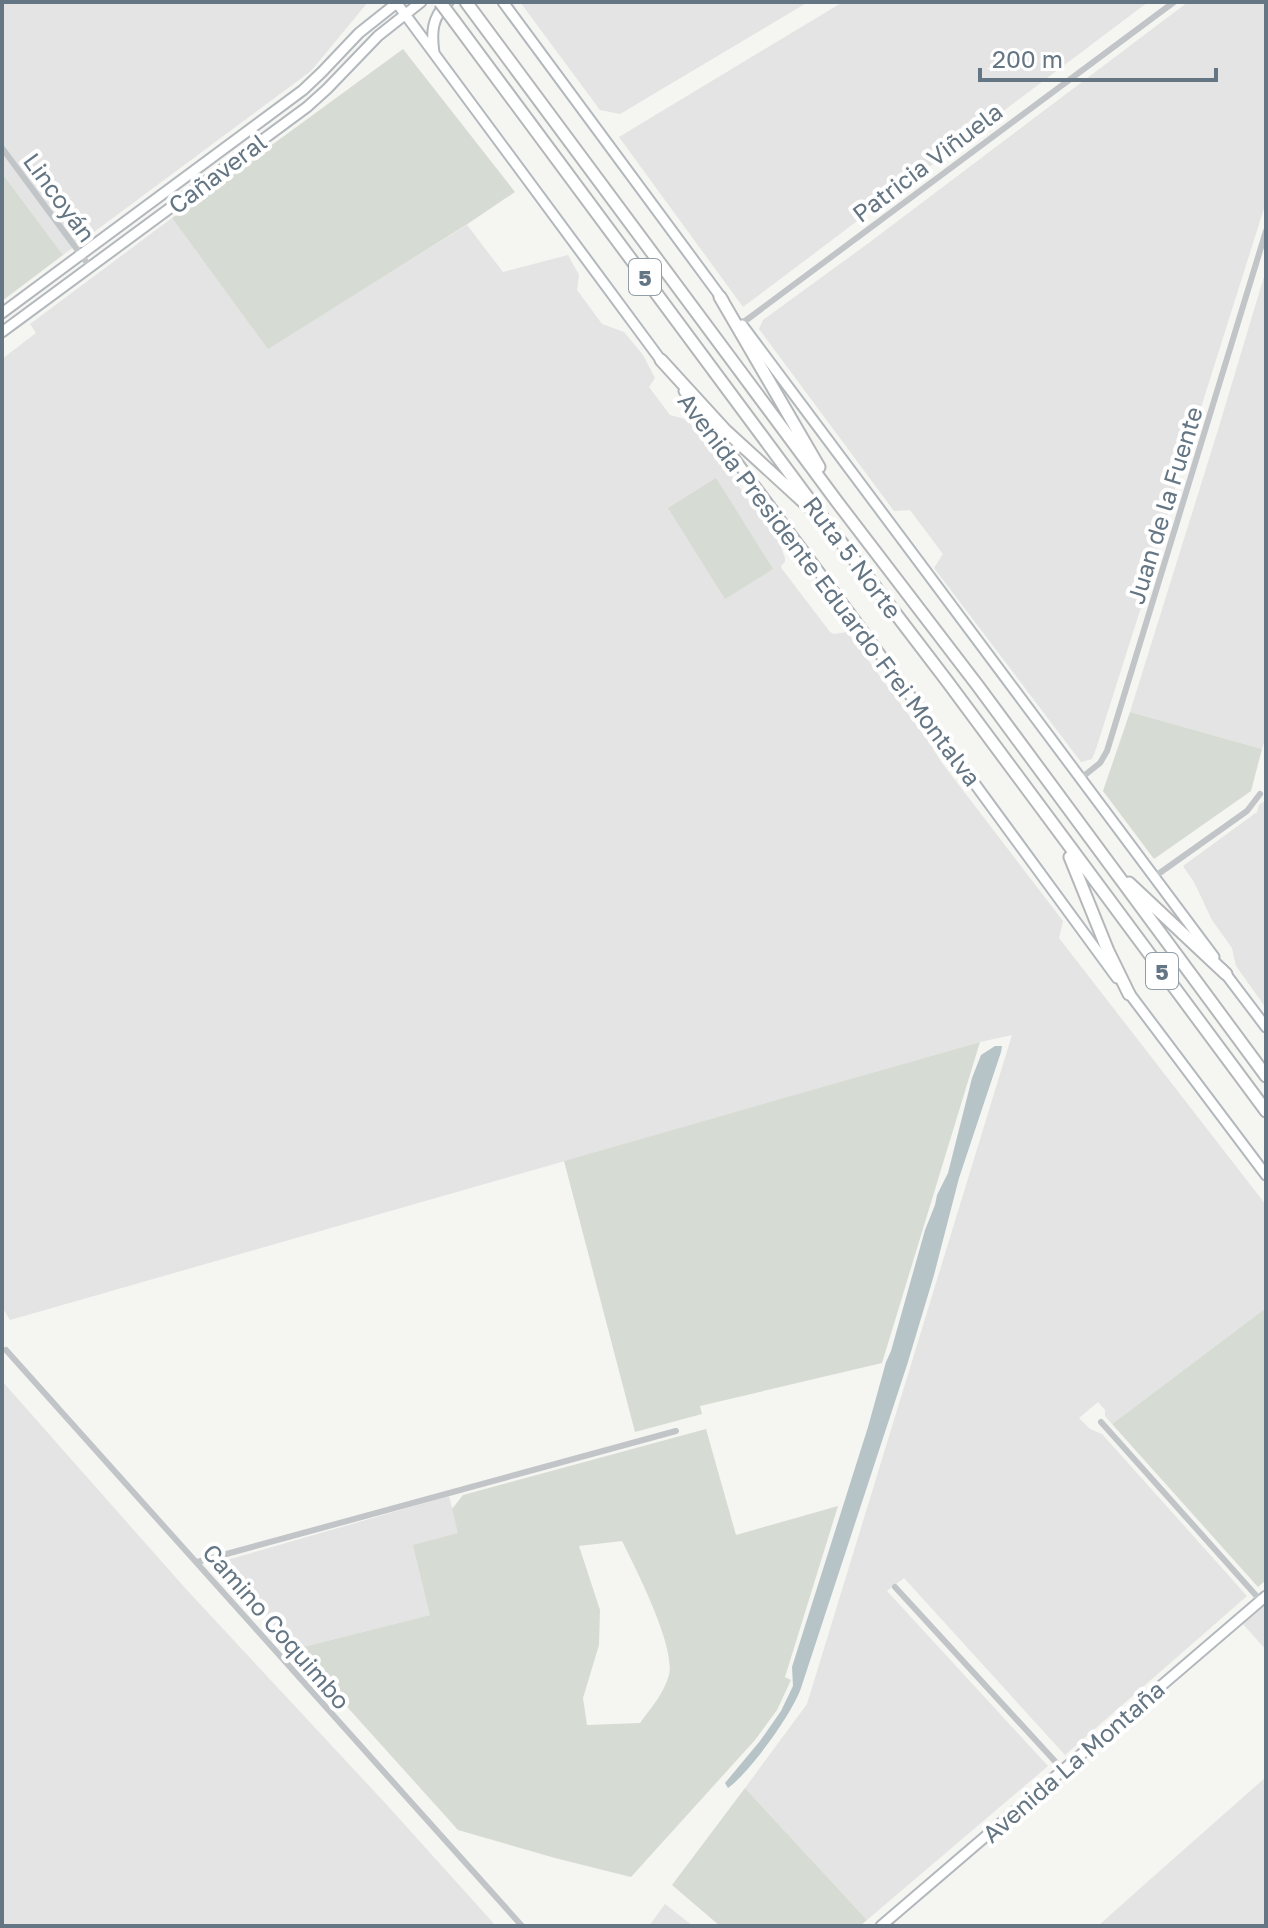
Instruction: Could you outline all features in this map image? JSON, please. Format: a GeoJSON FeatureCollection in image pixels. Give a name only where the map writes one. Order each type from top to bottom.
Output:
{"type":"FeatureCollection","features":[{"type":"Feature","properties":{"kind":"highway","name":"Ruta 5 Norte"},"geometry":{"type":"LineString","coordinates":[[440,2],[1266,1111]]}},
{"type":"Feature","properties":{"kind":"highway","name":"Ruta 5 Norte"},"geometry":{"type":"LineString","coordinates":[[469,6],[1266,1076]]}},
{"type":"Feature","properties":{"kind":"highway"},"geometry":{"type":"LineString","coordinates":[[720,297],[775,388],[838,503]]}},
{"type":"Feature","properties":{"kind":"highway"},"geometry":{"type":"LineString","coordinates":[[661,360],[741,445],[834,533]]}},
{"type":"Feature","properties":{"kind":"highway"},"geometry":{"type":"LineString","coordinates":[[1058,831],[1129,994]]}},
{"type":"Feature","properties":{"kind":"highway"},"geometry":{"type":"LineString","coordinates":[[1113,870],[1226,974]]}},
{"type":"Feature","properties":{"kind":"main road","name":"Cañaveral"},"geometry":{"type":"LineString","coordinates":[[2,313],[303,90],[359,33],[397,2]]}},
{"type":"Feature","properties":{"kind":"main road","name":"Avenida Presidente Eduardo Frei Montalva"},"geometry":{"type":"LineString","coordinates":[[397,2],[1266,1175]]}},
{"type":"Feature","properties":{"kind":"main road","name":"Cañaveral"},"geometry":{"type":"LineString","coordinates":[[2,332],[307,107],[378,36],[421,2]]}},
{"type":"Feature","properties":{"kind":"main road"},"geometry":{"type":"LineString","coordinates":[[434,55],[433,25],[448,2]]}},
{"type":"Feature","properties":{"kind":"main road"},"geometry":{"type":"LineString","coordinates":[[503,3],[1266,1027]]}},
{"type":"Feature","properties":{"kind":"main road","name":"Avenida La Montaña"},"geometry":{"type":"LineString","coordinates":[[881,1926],[1263,1598]]}},
{"type":"Feature","properties":{"kind":"street","name":"Patricia Viñuela"},"geometry":{"type":"LineString","coordinates":[[741,324],[1174,2]]}},
{"type":"Feature","properties":{"kind":"street","name":"Lincoyán"},"geometry":{"type":"LineString","coordinates":[[2,148],[90,267]]}},
{"type":"Feature","properties":{"kind":"street","name":"Juan de la Fuente"},"geometry":{"type":"LineString","coordinates":[[1080,779],[1100,763],[1107,751],[1266,231]]}},
{"type":"Feature","properties":{"kind":"street"},"geometry":{"type":"LineString","coordinates":[[1154,877],[1247,811],[1260,794]]}},
{"type":"Feature","properties":{"kind":"street","name":"Camino Coquimbo"},"geometry":{"type":"LineString","coordinates":[[6,1350],[522,1926]]}},
{"type":"Feature","properties":{"kind":"street"},"geometry":{"type":"LineString","coordinates":[[1101,1422],[1263,1598]]}},
{"type":"Feature","properties":{"kind":"street"},"geometry":{"type":"LineString","coordinates":[[197,1562],[676,1431]]}},
{"type":"Feature","properties":{"kind":"street"},"geometry":{"type":"LineString","coordinates":[[895,1587],[1063,1770]]}},
{"type":"Feature","properties":{"kind":"shaded area"},"geometry":{"type":"Polygon","coordinates":[[[2,2],[368,2],[311,71],[63,255],[2,173],[2,2]]]}},
{"type":"Feature","properties":{"kind":"shaded area"},"geometry":{"type":"Polygon","coordinates":[[[520,2],[808,2],[620,114],[600,110],[520,2]]]}},
{"type":"Feature","properties":{"kind":"shaded area"},"geometry":{"type":"Polygon","coordinates":[[[843,2],[1148,2],[743,307],[619,137],[843,2]]]}},
{"type":"Feature","properties":{"kind":"shaded area"},"geometry":{"type":"Polygon","coordinates":[[[1188,2],[1266,2],[1266,202],[1096,749],[1092,759],[1081,762],[934,568],[943,554],[910,510],[894,511],[759,329],[763,320],[1188,2]]]}},
{"type":"Feature","properties":{"kind":"shaded area"},"geometry":{"type":"Polygon","coordinates":[[[403,49],[515,192],[268,349],[172,218],[403,49]]]}},
{"type":"Feature","properties":{"kind":"shaded area"},"geometry":{"type":"Polygon","coordinates":[[[2,173],[63,255],[2,301],[2,173]]]}},
{"type":"Feature","properties":{"kind":"shaded area"},"geometry":{"type":"Polygon","coordinates":[[[172,218],[268,348],[467,225],[503,272],[568,255],[579,275],[577,290],[602,324],[624,332],[643,355],[655,378],[649,387],[670,415],[685,419],[703,436],[780,544],[785,558],[782,569],[830,632],[847,632],[1063,921],[1059,938],[1266,1205],[1266,1308],[1112,1424],[1098,1402],[1079,1418],[1090,1429],[1102,1434],[1247,1596],[1065,1755],[904,1578],[887,1591],[1048,1766],[867,1920],[745,1788],[807,1704],[1012,1035],[10,1320],[2,1307],[2,359],[36,333],[30,324],[172,218]]]}},
{"type":"Feature","properties":{"kind":"shaded area"},"geometry":{"type":"Polygon","coordinates":[[[1266,270],[1266,736],[1262,749],[1130,712],[1266,270]]]}},
{"type":"Feature","properties":{"kind":"shaded area"},"geometry":{"type":"Polygon","coordinates":[[[716,478],[773,569],[725,599],[668,508],[716,478]]]}},
{"type":"Feature","properties":{"kind":"shaded area"},"geometry":{"type":"Polygon","coordinates":[[[1130,712],[1262,749],[1251,791],[1154,859],[1103,791],[1130,712]]]}},
{"type":"Feature","properties":{"kind":"shaded area"},"geometry":{"type":"Polygon","coordinates":[[[1266,800],[1266,1008],[1236,966],[1232,948],[1212,920],[1183,866],[1257,812],[1259,805],[1266,800]]]}},
{"type":"Feature","properties":{"kind":"shaded area"},"geometry":{"type":"Polygon","coordinates":[[[980,1042],[882,1363],[700,1406],[702,1414],[635,1432],[564,1161],[980,1042]]]}},
{"type":"Feature","properties":{"kind":"shaded area"},"geometry":{"type":"Polygon","coordinates":[[[995,1046],[1002,1046],[1001,1052],[959,1178],[907,1365],[801,1688],[769,1742],[728,1788],[725,1783],[760,1741],[781,1711],[793,1686],[792,1667],[868,1427],[925,1230],[948,1173],[972,1078],[981,1055],[995,1046]]]}},
{"type":"Feature","properties":{"kind":"shaded area"},"geometry":{"type":"Polygon","coordinates":[[[1266,1308],[1266,1580],[1258,1587],[1112,1424],[1266,1308]]]}},
{"type":"Feature","properties":{"kind":"shaded area"},"geometry":{"type":"Polygon","coordinates":[[[2,1381],[185,1588],[496,1926],[2,1926],[2,1381]]]}},
{"type":"Feature","properties":{"kind":"shaded area"},"geometry":{"type":"Polygon","coordinates":[[[706,1429],[736,1535],[838,1506],[785,1677],[791,1680],[777,1710],[755,1740],[631,1877],[458,1830],[295,1649],[430,1615],[413,1545],[458,1533],[452,1509],[463,1495],[706,1429]],[[622,1541],[579,1546],[600,1610],[599,1645],[583,1698],[587,1725],[640,1723],[661,1694],[669,1675],[670,1662],[661,1628],[622,1541]]]}},
{"type":"Feature","properties":{"kind":"shaded area"},"geometry":{"type":"Polygon","coordinates":[[[449,1496],[459,1533],[430,1615],[295,1649],[217,1563],[449,1496]]]}},
{"type":"Feature","properties":{"kind":"shaded area"},"geometry":{"type":"Polygon","coordinates":[[[1266,1604],[1266,1650],[1243,1624],[1266,1604]]]}},
{"type":"Feature","properties":{"kind":"shaded area"},"geometry":{"type":"Polygon","coordinates":[[[1266,1777],[1266,1926],[1098,1926],[1145,1884],[1266,1777]]]}},
{"type":"Feature","properties":{"kind":"shaded area"},"geometry":{"type":"Polygon","coordinates":[[[745,1788],[867,1920],[860,1926],[720,1926],[672,1885],[745,1788]]]}},
{"type":"Feature","properties":{"kind":"shaded area"},"geometry":{"type":"Polygon","coordinates":[[[665,1904],[693,1926],[649,1926],[665,1904]]]}}]}
